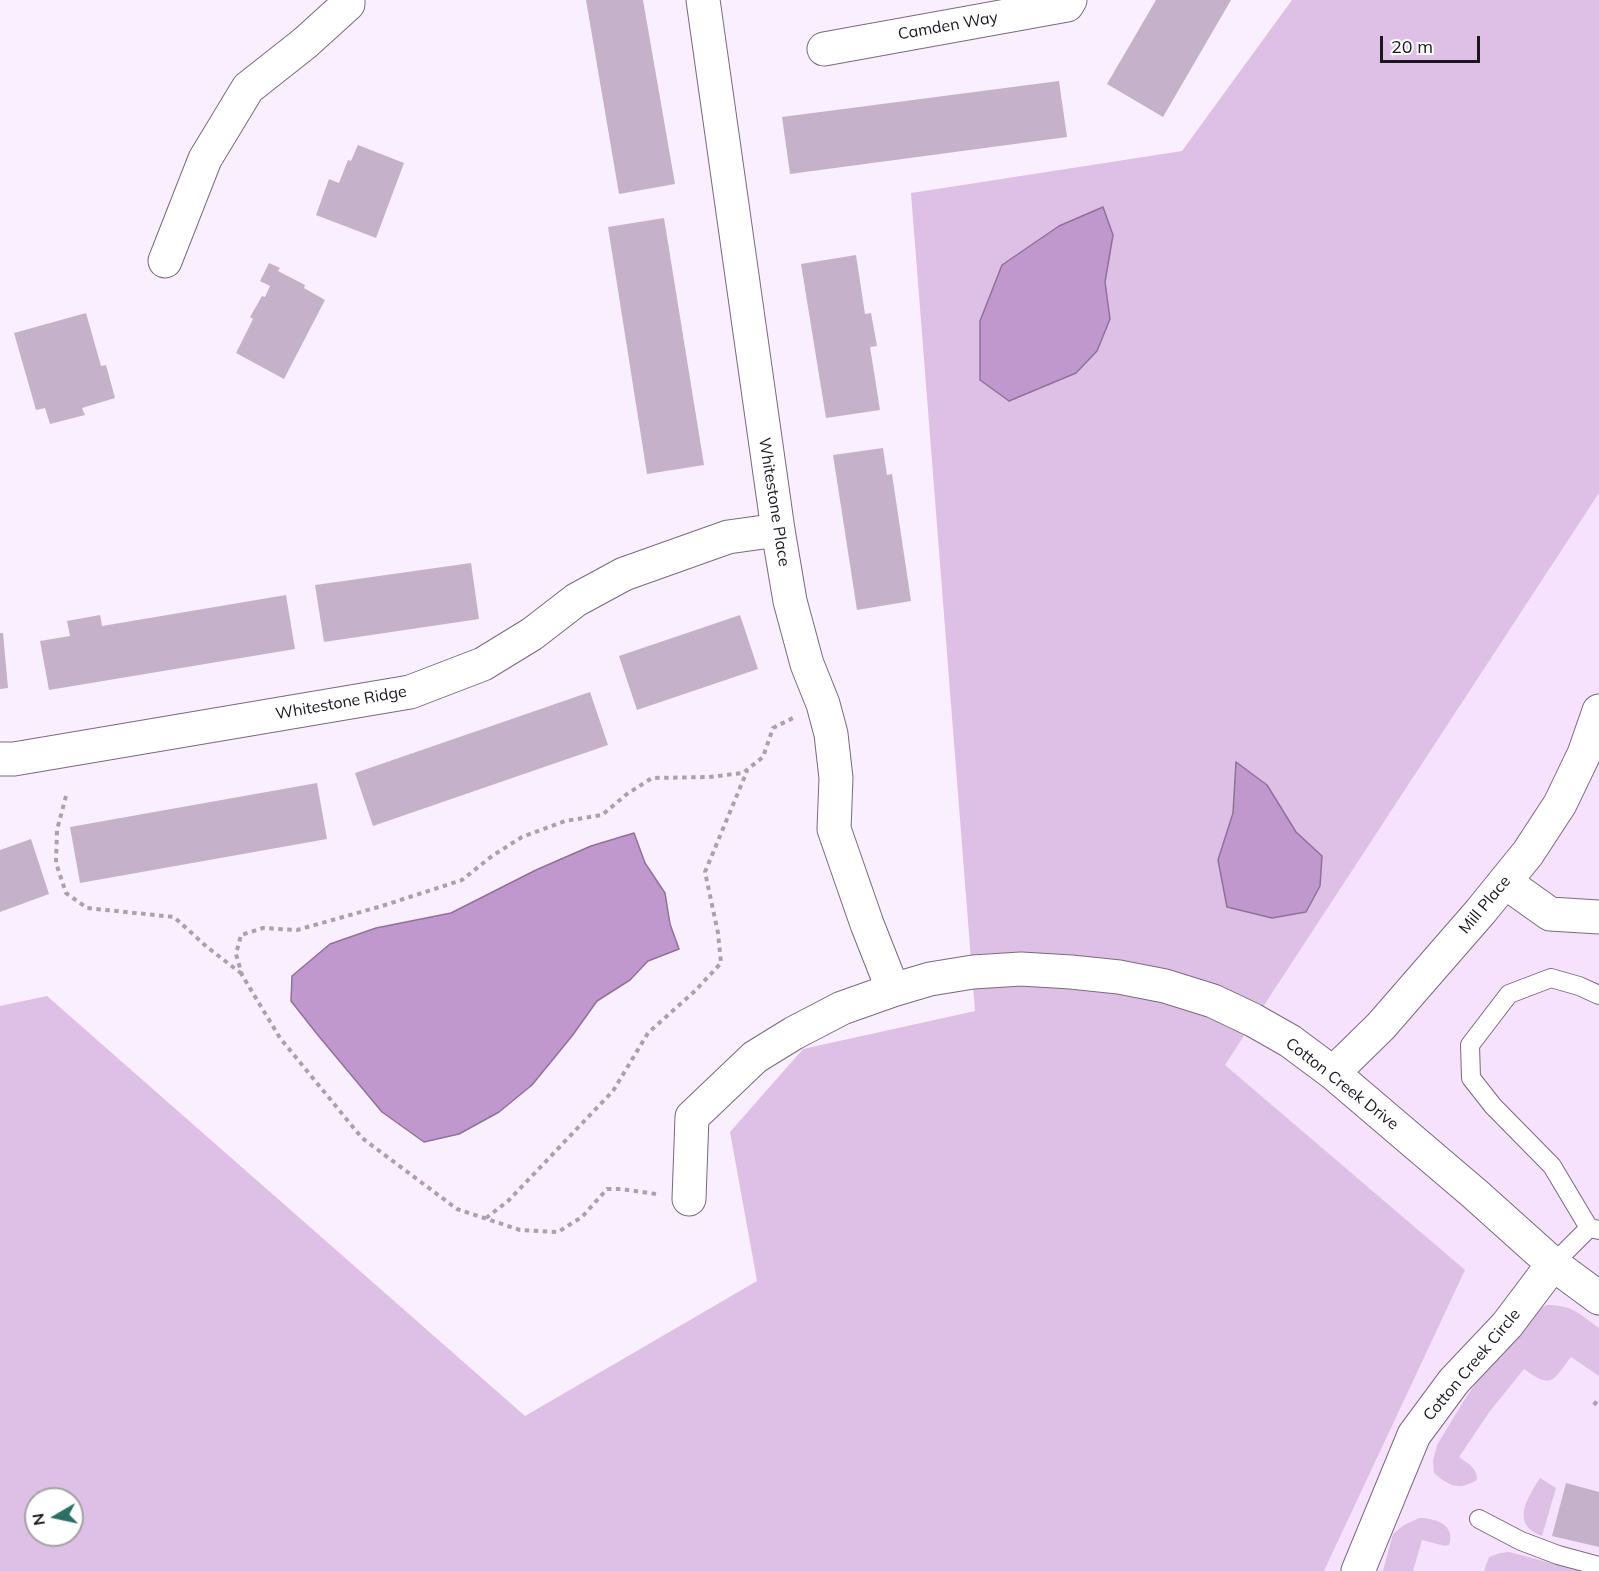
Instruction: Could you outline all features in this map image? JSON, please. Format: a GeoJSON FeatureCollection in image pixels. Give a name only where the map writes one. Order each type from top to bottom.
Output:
{"type":"FeatureCollection","features":[{"type":"Feature","properties":{"kind":"street"},"geometry":{"type":"LineString","coordinates":[[165,261],[205,159],[248,88],[305,43],[348,4],[348,0]]}},
{"type":"Feature","properties":{"kind":"street","name":"Whitestone Place"},"geometry":{"type":"LineString","coordinates":[[703,0],[790,601],[807,664],[823,704],[831,734],[836,778],[834,829],[893,990]]}},
{"type":"Feature","properties":{"kind":"street","name":"Camden Way"},"geometry":{"type":"LineString","coordinates":[[824,49],[990,9],[1067,5],[1070,0]]}},
{"type":"Feature","properties":{"kind":"street","name":"Whitestone Ridge"},"geometry":{"type":"LineString","coordinates":[[5,761],[410,692],[483,664],[532,634],[576,600],[624,574],[728,537],[778,530]]}},
{"type":"Feature","properties":{"kind":"street","name":"Mill Place"},"geometry":{"type":"LineString","coordinates":[[1333,1072],[1381,1026],[1528,853],[1560,804],[1584,754],[1599,711]]}},
{"type":"Feature","properties":{"kind":"street"},"geometry":{"type":"LineString","coordinates":[[1505,882],[1550,914],[1599,917]]}},
{"type":"Feature","properties":{"kind":"street","name":"Cotton Creek Drive"},"geometry":{"type":"LineString","coordinates":[[689,1199],[692,1117],[755,1057],[842,1008],[893,990],[973,972],[1021,969],[1119,977],[1166,986],[1213,1001],[1290,1041],[1333,1072],[1553,1264],[1599,1298]]}},
{"type":"Feature","properties":{"kind":"street","name":"Cotton Creek Circle"},"geometry":{"type":"LineString","coordinates":[[1359,1571],[1414,1435],[1454,1381],[1507,1325],[1553,1264]]}},
{"type":"Feature","properties":{"kind":"lane"},"geometry":{"type":"LineString","coordinates":[[1553,1264],[1594,1229],[1552,1166],[1493,1106],[1471,1078],[1470,1045],[1509,994],[1551,978],[1579,986],[1599,995]]}},
{"type":"Feature","properties":{"kind":"lane"},"geometry":{"type":"LineString","coordinates":[[1479,1519],[1521,1541],[1558,1555],[1599,1566]]}},
{"type":"Feature","properties":{"kind":"path"},"geometry":{"type":"LineString","coordinates":[[689,1199],[607,1189],[582,1217],[558,1232],[520,1230],[457,1209],[362,1138],[280,1038],[242,975],[236,954],[241,935],[263,928],[297,930],[462,880],[492,856],[522,837],[565,821],[603,815],[627,794],[652,778],[709,777],[743,773],[763,757],[773,728],[823,704]]}},
{"type":"Feature","properties":{"kind":"path"},"geometry":{"type":"LineString","coordinates":[[486,1219],[508,1201],[613,1091],[648,1033],[695,991],[721,963],[718,933],[705,872],[748,769]]}},
{"type":"Feature","properties":{"kind":"path"},"geometry":{"type":"LineString","coordinates":[[66,796],[57,830],[56,863],[66,893],[87,908],[174,917],[242,975]]}},
{"type":"Feature","properties":{"kind":"path"},"geometry":{"type":"LineString","coordinates":[[1594,1405],[1599,1398]]}},
{"type":"Feature","properties":{"kind":"shaded area"},"geometry":{"type":"Polygon","coordinates":[[[1292,0],[1599,0],[1599,493],[1225,1065],[1465,1270],[1324,1571],[0,1571],[0,1006],[47,996],[525,1416],[757,1281],[730,1132],[803,1049],[975,1011],[911,193],[1182,151],[1292,0]]]}},
{"type":"Feature","properties":{"kind":"shaded area"},"geometry":{"type":"Polygon","coordinates":[[[1103,207],[1113,235],[1105,282],[1110,319],[1097,351],[1076,373],[1009,401],[980,380],[980,321],[1002,265],[1059,226],[1103,207]]]}},
{"type":"Feature","properties":{"kind":"shaded area"},"geometry":{"type":"Polygon","coordinates":[[[1599,493],[1599,1571],[1324,1571],[1464,1270],[1225,1065],[1599,493]]]}},
{"type":"Feature","properties":{"kind":"shaded area"},"geometry":{"type":"Polygon","coordinates":[[[1236,762],[1267,785],[1296,832],[1322,856],[1320,886],[1306,912],[1272,918],[1227,907],[1218,860],[1233,813],[1236,762]]]}},
{"type":"Feature","properties":{"kind":"shaded area"},"geometry":{"type":"Polygon","coordinates":[[[634,833],[645,863],[665,893],[670,924],[679,949],[648,961],[630,980],[597,1001],[532,1085],[499,1112],[459,1134],[424,1142],[382,1112],[291,1001],[292,976],[330,944],[376,928],[451,913],[536,870],[591,846],[634,833]]]}},
{"type":"Feature","properties":{"kind":"shaded area"},"geometry":{"type":"Polygon","coordinates":[[[1547,1305],[1570,1309],[1599,1328],[1599,1376],[1571,1357],[1551,1380],[1541,1379],[1524,1369],[1490,1411],[1459,1457],[1474,1469],[1477,1480],[1459,1486],[1449,1484],[1434,1473],[1433,1461],[1437,1445],[1496,1354],[1536,1310],[1547,1305]]]}},
{"type":"Feature","properties":{"kind":"shaded area"},"geometry":{"type":"Polygon","coordinates":[[[1540,1478],[1556,1488],[1542,1536],[1526,1525],[1524,1518],[1526,1502],[1540,1478]]]}},
{"type":"Feature","properties":{"kind":"shaded area"},"geometry":{"type":"Polygon","coordinates":[[[1419,1518],[1432,1519],[1443,1524],[1450,1532],[1449,1545],[1422,1540],[1413,1571],[1383,1571],[1393,1534],[1404,1525],[1419,1518]]]}},
{"type":"Feature","properties":{"kind":"shaded area"},"geometry":{"type":"Polygon","coordinates":[[[1509,1552],[1582,1571],[1484,1571],[1489,1557],[1509,1552]]]}},
{"type":"Feature","properties":{"kind":"building"},"geometry":{"type":"Polygon","coordinates":[[[586,0],[643,0],[675,184],[619,194],[586,0]]]}},
{"type":"Feature","properties":{"kind":"building"},"geometry":{"type":"Polygon","coordinates":[[[1156,0],[1231,0],[1163,117],[1107,84],[1156,0]]]}},
{"type":"Feature","properties":{"kind":"building"},"geometry":{"type":"Polygon","coordinates":[[[1059,81],[1067,137],[790,174],[782,117],[1059,81]]]}},
{"type":"Feature","properties":{"kind":"building"},"geometry":{"type":"Polygon","coordinates":[[[358,145],[404,163],[376,238],[316,215],[329,179],[339,183],[348,160],[351,161],[358,145]]]}},
{"type":"Feature","properties":{"kind":"building"},"geometry":{"type":"Polygon","coordinates":[[[664,218],[704,465],[647,474],[608,227],[664,218]]]}},
{"type":"Feature","properties":{"kind":"building"},"geometry":{"type":"Polygon","coordinates":[[[856,255],[865,314],[871,313],[877,346],[870,347],[880,410],[826,418],[801,264],[856,255]]]}},
{"type":"Feature","properties":{"kind":"building"},"geometry":{"type":"Polygon","coordinates":[[[269,263],[280,268],[278,271],[305,285],[304,288],[325,300],[284,379],[236,353],[253,319],[250,317],[270,286],[260,281],[269,263]]]}},
{"type":"Feature","properties":{"kind":"building"},"geometry":{"type":"Polygon","coordinates":[[[86,313],[101,366],[106,365],[115,398],[82,408],[85,415],[50,424],[45,408],[36,410],[14,333],[86,313]]]}},
{"type":"Feature","properties":{"kind":"building"},"geometry":{"type":"Polygon","coordinates":[[[883,448],[887,475],[892,474],[911,601],[857,610],[833,455],[883,448]]]}},
{"type":"Feature","properties":{"kind":"building"},"geometry":{"type":"Polygon","coordinates":[[[471,563],[479,619],[324,642],[315,585],[471,563]]]}},
{"type":"Feature","properties":{"kind":"building"},"geometry":{"type":"Polygon","coordinates":[[[286,595],[295,649],[49,690],[40,641],[70,636],[67,621],[100,615],[102,626],[286,595]]]}},
{"type":"Feature","properties":{"kind":"building"},"geometry":{"type":"Polygon","coordinates":[[[740,615],[758,669],[637,710],[619,656],[740,615]]]}},
{"type":"Feature","properties":{"kind":"building"},"geometry":{"type":"Polygon","coordinates":[[[0,633],[3,633],[8,688],[0,689],[0,633]]]}},
{"type":"Feature","properties":{"kind":"building"},"geometry":{"type":"Polygon","coordinates":[[[590,692],[608,745],[373,826],[355,773],[590,692]]]}},
{"type":"Feature","properties":{"kind":"building"},"geometry":{"type":"Polygon","coordinates":[[[317,783],[327,839],[80,883],[70,827],[317,783]]]}},
{"type":"Feature","properties":{"kind":"building"},"geometry":{"type":"Polygon","coordinates":[[[31,839],[49,894],[0,912],[0,850],[31,839]]]}},
{"type":"Feature","properties":{"kind":"building"},"geometry":{"type":"Polygon","coordinates":[[[1566,1483],[1599,1492],[1599,1547],[1552,1536],[1566,1483]]]}}]}
